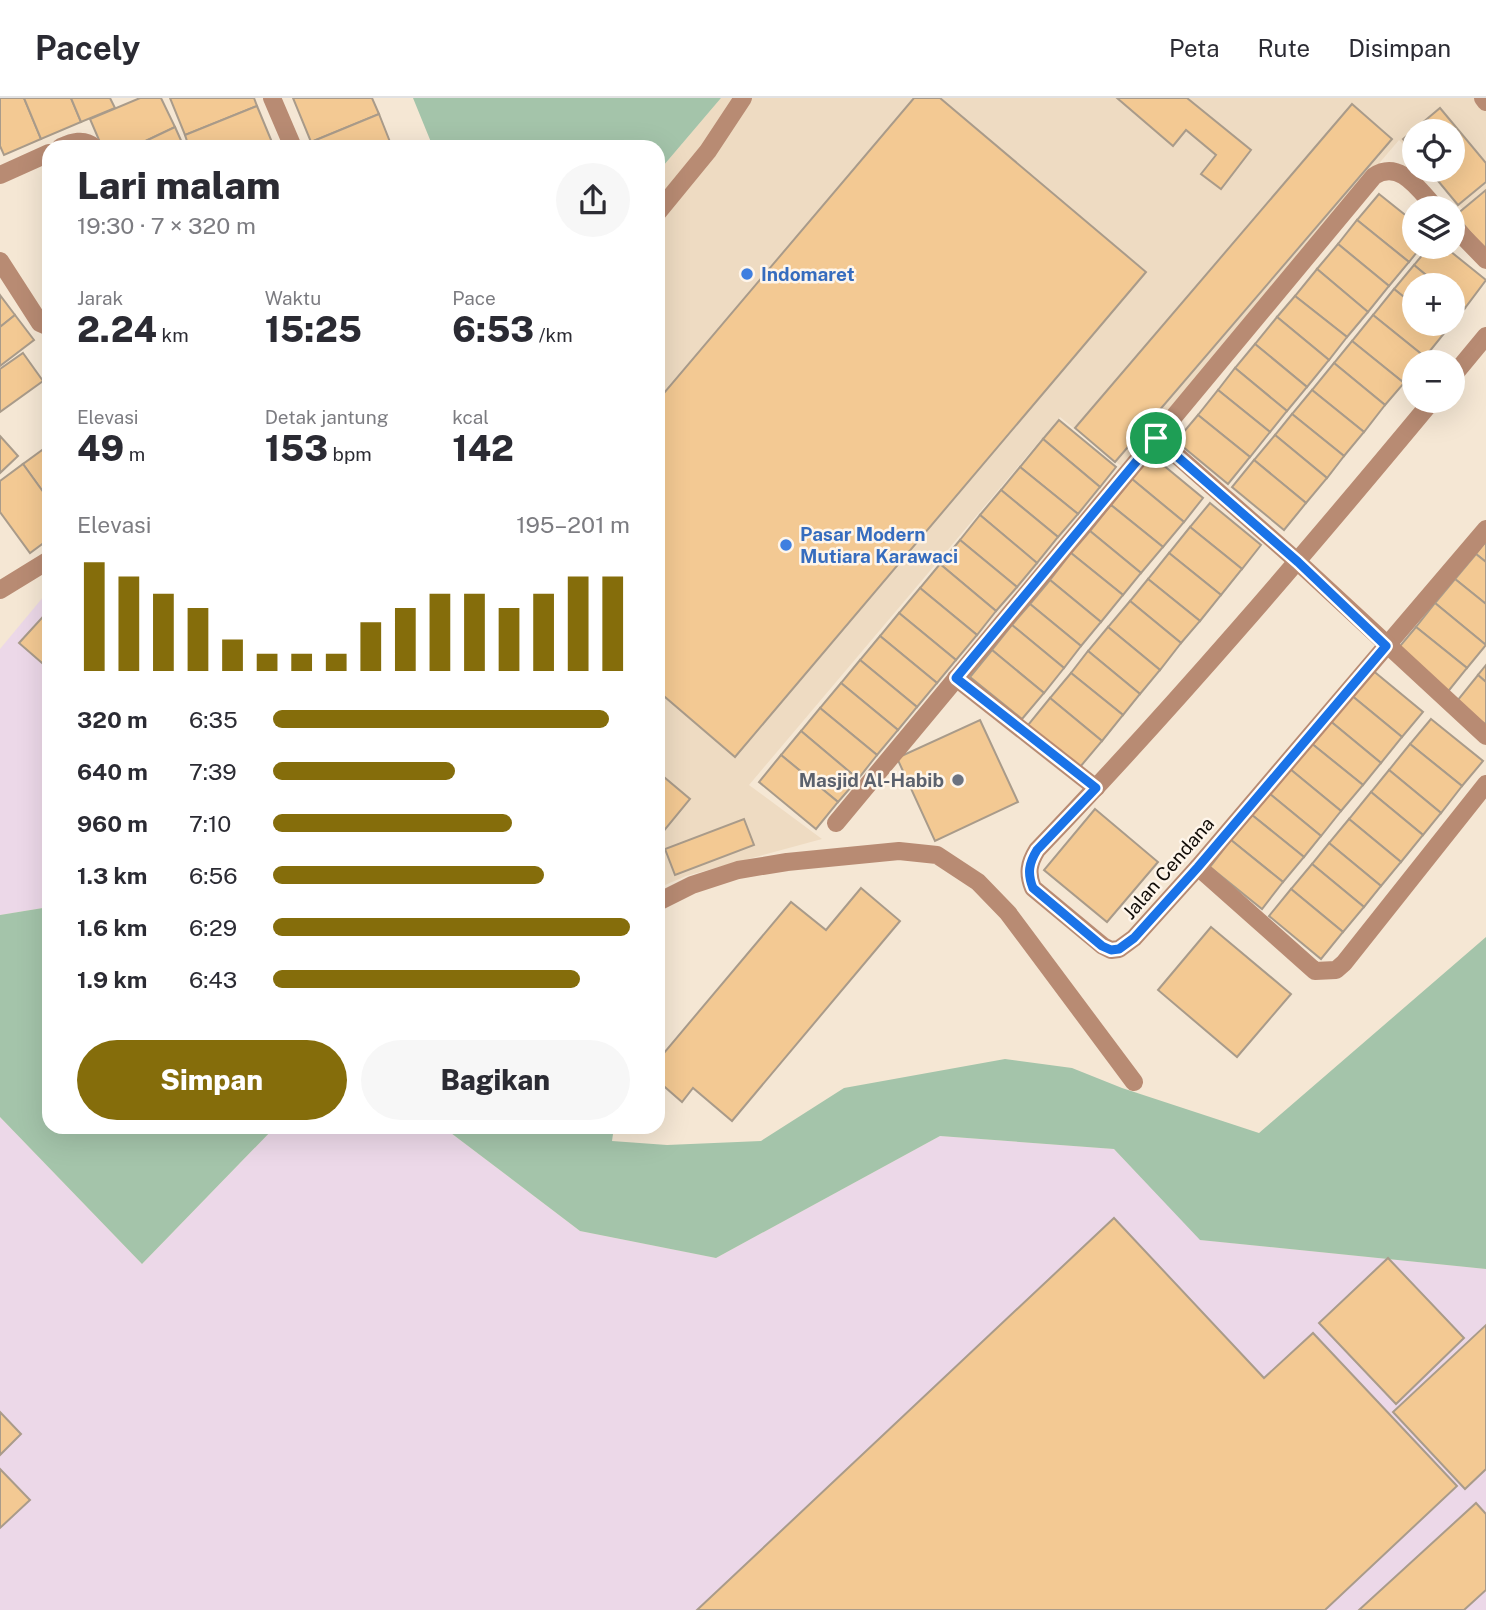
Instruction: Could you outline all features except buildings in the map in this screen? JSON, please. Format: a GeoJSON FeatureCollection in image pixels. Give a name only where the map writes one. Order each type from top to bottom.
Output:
{"type":"FeatureCollection","features":[{"type":"Feature","properties":{"kind":"street"},"geometry":{"type":"LineString","coordinates":[[272,98],[290,140]]}},
{"type":"Feature","properties":{"kind":"street"},"geometry":{"type":"LineString","coordinates":[[665,203],[708,151],[743,98]]}},
{"type":"Feature","properties":{"kind":"street"},"geometry":{"type":"LineString","coordinates":[[0,175],[42,156]]}},
{"type":"Feature","properties":{"kind":"street"},"geometry":{"type":"LineString","coordinates":[[836,823],[1374,176],[1383,170],[1391,169],[1402,174],[1424,196]]}},
{"type":"Feature","properties":{"kind":"street"},"geometry":{"type":"LineString","coordinates":[[1465,238],[1486,260]]}},
{"type":"Feature","properties":{"kind":"street"},"geometry":{"type":"LineString","coordinates":[[0,261],[42,324]]}},
{"type":"Feature","properties":{"kind":"street"},"geometry":{"type":"LineString","coordinates":[[1465,361],[1486,336]]}},
{"type":"Feature","properties":{"kind":"street","name":"Jalan Cendana"},"geometry":{"type":"LineString","coordinates":[[1423,413],[1298,562],[1037,850],[1030,861],[1028,877],[1033,888],[1102,946],[1111,950],[1119,949],[1134,938],[1198,867],[1486,529]]}},
{"type":"Feature","properties":{"kind":"street"},"geometry":{"type":"LineString","coordinates":[[1156,438],[1298,562],[1486,736]]}},
{"type":"Feature","properties":{"kind":"street"},"geometry":{"type":"LineString","coordinates":[[0,590],[42,564]]}},
{"type":"Feature","properties":{"kind":"street"},"geometry":{"type":"LineString","coordinates":[[956,678],[1096,788]]}},
{"type":"Feature","properties":{"kind":"street"},"geometry":{"type":"LineString","coordinates":[[1198,867],[1315,971],[1336,970],[1486,784]]}},
{"type":"Feature","properties":{"kind":"street"},"geometry":{"type":"LineString","coordinates":[[665,898],[692,885],[738,870],[788,862],[899,851],[937,855],[978,882],[1008,913],[1134,1082]]}},
{"type":"Feature","properties":{"kind":"shaded area"},"geometry":{"type":"Polygon","coordinates":[[[721,98],[1486,98],[1486,235],[1465,212],[1465,196],[1451,196],[1438,182],[1465,182],[1465,119],[1402,119],[1402,143],[1399,140],[1121,466],[1060,417],[749,785],[822,839],[686,876],[665,885],[665,164],[721,98]]]}},
{"type":"Feature","properties":{"kind":"shaded area"},"geometry":{"type":"Polygon","coordinates":[[[42,598],[42,908],[0,915],[0,649],[42,598]]]}},
{"type":"Feature","properties":{"kind":"shaded area"},"geometry":{"type":"Polygon","coordinates":[[[0,1117],[142,1264],[268,1134],[452,1134],[580,1231],[716,1258],[940,1136],[1114,1149],[1201,1240],[1486,1269],[1486,1610],[0,1610],[0,1117]]]}},
{"type":"Feature","properties":{"kind":"green space"},"geometry":{"type":"Polygon","coordinates":[[[413,98],[721,98],[665,164],[665,140],[430,140],[413,98]]]}},
{"type":"Feature","properties":{"kind":"green space"},"geometry":{"type":"Polygon","coordinates":[[[42,908],[42,1134],[268,1134],[142,1264],[0,1117],[0,915],[42,908]]]}},
{"type":"Feature","properties":{"kind":"green space"},"geometry":{"type":"Polygon","coordinates":[[[1486,937],[1486,1269],[1200,1240],[1114,1149],[940,1136],[716,1258],[580,1231],[452,1134],[613,1134],[612,1141],[667,1145],[761,1141],[844,1088],[1005,1059],[1072,1068],[1122,1088],[1259,1133],[1486,937]]]}},
{"type":"Feature","properties":{"kind":"place","name":"Indomaret"},"geometry":{"type":"Point","coordinates":[747,274]}},
{"type":"Feature","properties":{"kind":"place","name":"Pasar Modern Mutiara Karawaci"},"geometry":{"type":"Point","coordinates":[786,545]}},
{"type":"Feature","properties":{"kind":"place","name":"Masjid Al-Habib"},"geometry":{"type":"Point","coordinates":[958,780]}},
{"type":"Feature","properties":{"kind":"route"},"geometry":{"type":"LineString","coordinates":[[1156,438],[1298,562],[1386,646],[1134,938],[1119,949],[1111,950],[1102,946],[1033,888],[1028,877],[1030,861],[1037,850],[1096,788],[956,678],[1156,438]]}}]}
